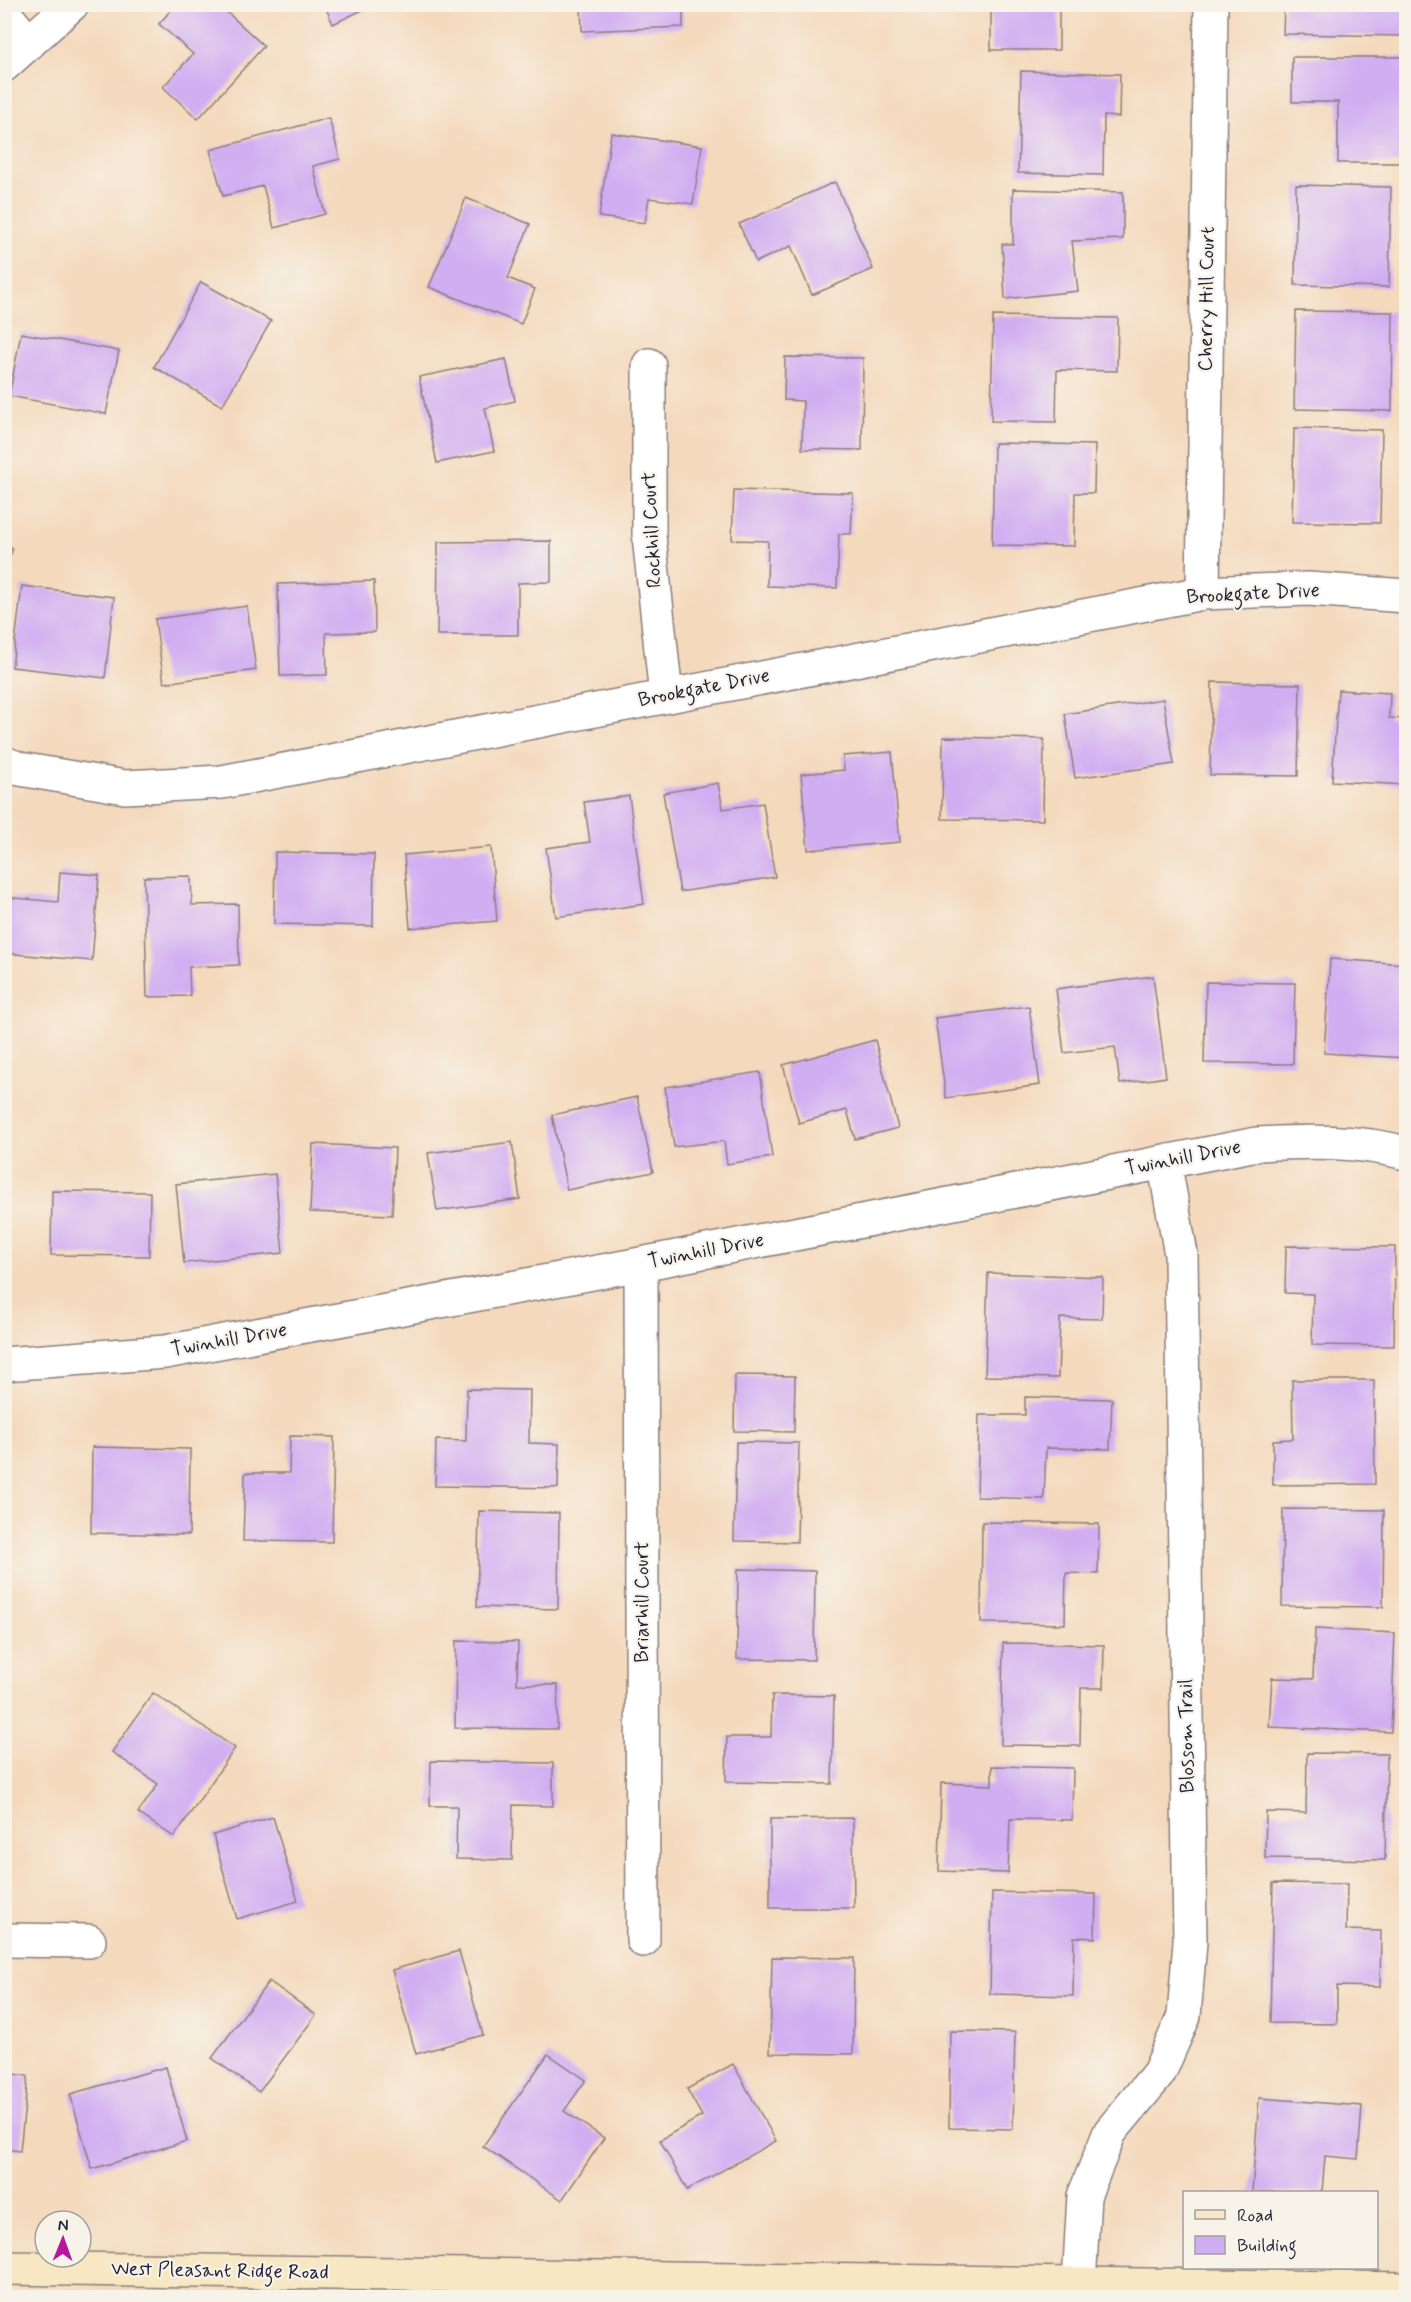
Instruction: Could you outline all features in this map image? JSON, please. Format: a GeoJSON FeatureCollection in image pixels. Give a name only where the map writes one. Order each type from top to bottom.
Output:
{"type":"FeatureCollection","features":[{"type":"Feature","properties":{"kind":"street"},"geometry":{"type":"LineString","coordinates":[[4,65],[72,4]]}},
{"type":"Feature","properties":{"kind":"street","name":"Cherry Hill Court"},"geometry":{"type":"LineString","coordinates":[[1203,593],[1211,4]]}},
{"type":"Feature","properties":{"kind":"street"},"geometry":{"type":"LineString","coordinates":[[4,14],[29,43]]}},
{"type":"Feature","properties":{"kind":"street","name":"Rockhill Court"},"geometry":{"type":"LineString","coordinates":[[649,365],[649,536],[666,696]]}},
{"type":"Feature","properties":{"kind":"street","name":"Brookgate Drive"},"geometry":{"type":"LineString","coordinates":[[4,763],[20,769],[125,787],[222,782],[1203,593],[1308,589],[1407,596]]}},
{"type":"Feature","properties":{"kind":"street","name":"Twinhill Drive"},"geometry":{"type":"LineString","coordinates":[[4,1364],[165,1352],[641,1264],[1257,1144],[1323,1141],[1384,1147],[1407,1153]]}},
{"type":"Feature","properties":{"kind":"street","name":"Blossom Trail"},"geometry":{"type":"LineString","coordinates":[[1079,2284],[1084,2196],[1110,2132],[1160,2073],[1184,2016],[1190,1942],[1181,1254],[1164,1161]]}},
{"type":"Feature","properties":{"kind":"street","name":"Briarhill Court"},"geometry":{"type":"LineString","coordinates":[[641,1264],[643,1940]]}},
{"type":"Feature","properties":{"kind":"street"},"geometry":{"type":"LineString","coordinates":[[4,1940],[89,1941]]}},
{"type":"Feature","properties":{"kind":"street","name":"West Pleasant Ridge Road"},"geometry":{"type":"LineString","coordinates":[[4,2268],[1407,2289]]}},
{"type":"Feature","properties":{"kind":"building"},"geometry":{"type":"Polygon","coordinates":[[[176,4],[218,4],[264,46],[198,119],[163,87],[193,54],[159,24],[176,4]]]}},
{"type":"Feature","properties":{"kind":"building"},"geometry":{"type":"Polygon","coordinates":[[[324,4],[375,4],[333,24],[324,4]]]}},
{"type":"Feature","properties":{"kind":"building"},"geometry":{"type":"Polygon","coordinates":[[[581,4],[683,4],[683,27],[582,31],[581,4]]]}},
{"type":"Feature","properties":{"kind":"building"},"geometry":{"type":"Polygon","coordinates":[[[991,4],[1059,4],[1059,50],[991,50],[991,4]]]}},
{"type":"Feature","properties":{"kind":"building"},"geometry":{"type":"Polygon","coordinates":[[[1284,4],[1406,4],[1406,36],[1283,34],[1284,4]]]}},
{"type":"Feature","properties":{"kind":"building"},"geometry":{"type":"Polygon","coordinates":[[[1292,57],[1406,57],[1406,163],[1338,163],[1338,102],[1292,102],[1292,57]]]}},
{"type":"Feature","properties":{"kind":"building"},"geometry":{"type":"Polygon","coordinates":[[[1021,71],[1120,74],[1119,117],[1104,116],[1103,175],[1018,173],[1021,71]]]}},
{"type":"Feature","properties":{"kind":"building"},"geometry":{"type":"Polygon","coordinates":[[[329,118],[340,159],[313,166],[325,214],[274,228],[263,186],[223,196],[210,150],[329,118]]]}},
{"type":"Feature","properties":{"kind":"building"},"geometry":{"type":"Polygon","coordinates":[[[611,133],[702,146],[693,204],[649,198],[645,223],[599,217],[611,133]]]}},
{"type":"Feature","properties":{"kind":"building"},"geometry":{"type":"Polygon","coordinates":[[[835,182],[873,269],[812,295],[791,246],[756,262],[739,224],[835,182]]]}},
{"type":"Feature","properties":{"kind":"building"},"geometry":{"type":"Polygon","coordinates":[[[1296,185],[1391,187],[1389,287],[1295,285],[1296,185]]]}},
{"type":"Feature","properties":{"kind":"building"},"geometry":{"type":"Polygon","coordinates":[[[1013,189],[1123,192],[1123,239],[1072,241],[1078,291],[1005,299],[1002,244],[1013,244],[1013,189]]]}},
{"type":"Feature","properties":{"kind":"building"},"geometry":{"type":"Polygon","coordinates":[[[466,198],[530,224],[508,278],[535,289],[521,324],[429,287],[466,198]]]}},
{"type":"Feature","properties":{"kind":"building"},"geometry":{"type":"Polygon","coordinates":[[[201,282],[271,321],[222,406],[154,367],[201,282]]]}},
{"type":"Feature","properties":{"kind":"building"},"geometry":{"type":"Polygon","coordinates":[[[1296,311],[1393,312],[1392,411],[1294,409],[1296,311]]]}},
{"type":"Feature","properties":{"kind":"building"},"geometry":{"type":"Polygon","coordinates":[[[993,316],[1118,318],[1117,371],[1057,370],[1056,422],[991,421],[993,316]]]}},
{"type":"Feature","properties":{"kind":"building"},"geometry":{"type":"Polygon","coordinates":[[[21,333],[119,351],[106,414],[9,396],[21,333]]]}},
{"type":"Feature","properties":{"kind":"building"},"geometry":{"type":"Polygon","coordinates":[[[785,357],[863,358],[862,450],[802,449],[803,401],[784,400],[785,357]]]}},
{"type":"Feature","properties":{"kind":"building"},"geometry":{"type":"Polygon","coordinates":[[[506,359],[515,401],[485,408],[494,451],[437,463],[419,377],[506,359]]]}},
{"type":"Feature","properties":{"kind":"building"},"geometry":{"type":"Polygon","coordinates":[[[1294,428],[1382,430],[1380,523],[1292,522],[1294,428]]]}},
{"type":"Feature","properties":{"kind":"building"},"geometry":{"type":"Polygon","coordinates":[[[994,443],[1095,445],[1094,493],[1075,493],[1074,546],[992,545],[994,443]]]}},
{"type":"Feature","properties":{"kind":"building"},"geometry":{"type":"Polygon","coordinates":[[[734,490],[853,493],[851,534],[839,534],[837,588],[767,586],[768,541],[732,540],[734,490]]]}},
{"type":"Feature","properties":{"kind":"building"},"geometry":{"type":"Polygon","coordinates":[[[551,541],[551,582],[518,583],[518,635],[437,635],[438,542],[551,541]]]}},
{"type":"Feature","properties":{"kind":"building"},"geometry":{"type":"Polygon","coordinates":[[[4,545],[13,549],[4,569],[4,545]]]}},
{"type":"Feature","properties":{"kind":"building"},"geometry":{"type":"Polygon","coordinates":[[[374,581],[375,632],[326,633],[327,675],[280,676],[278,584],[374,581]]]}},
{"type":"Feature","properties":{"kind":"building"},"geometry":{"type":"Polygon","coordinates":[[[22,586],[114,597],[105,678],[12,667],[22,586]]]}},
{"type":"Feature","properties":{"kind":"building"},"geometry":{"type":"Polygon","coordinates":[[[247,606],[256,670],[164,683],[155,619],[247,606]]]}},
{"type":"Feature","properties":{"kind":"building"},"geometry":{"type":"Polygon","coordinates":[[[1212,682],[1300,684],[1298,776],[1210,775],[1212,682]]]}},
{"type":"Feature","properties":{"kind":"building"},"geometry":{"type":"Polygon","coordinates":[[[1338,690],[1390,693],[1389,718],[1406,719],[1406,785],[1332,781],[1338,690]]]}},
{"type":"Feature","properties":{"kind":"building"},"geometry":{"type":"Polygon","coordinates":[[[1163,699],[1174,764],[1075,778],[1065,714],[1163,699]]]}},
{"type":"Feature","properties":{"kind":"building"},"geometry":{"type":"Polygon","coordinates":[[[943,737],[1044,739],[1043,820],[942,819],[943,737]]]}},
{"type":"Feature","properties":{"kind":"building"},"geometry":{"type":"Polygon","coordinates":[[[892,752],[900,842],[808,850],[801,774],[844,770],[843,756],[892,752]]]}},
{"type":"Feature","properties":{"kind":"building"},"geometry":{"type":"Polygon","coordinates":[[[718,783],[723,809],[763,803],[775,877],[680,892],[663,793],[718,783]]]}},
{"type":"Feature","properties":{"kind":"building"},"geometry":{"type":"Polygon","coordinates":[[[629,796],[644,904],[556,917],[546,848],[590,842],[584,802],[629,796]]]}},
{"type":"Feature","properties":{"kind":"building"},"geometry":{"type":"Polygon","coordinates":[[[491,847],[497,921],[410,928],[404,855],[491,847]]]}},
{"type":"Feature","properties":{"kind":"building"},"geometry":{"type":"Polygon","coordinates":[[[275,852],[374,854],[373,926],[274,924],[275,852]]]}},
{"type":"Feature","properties":{"kind":"building"},"geometry":{"type":"Polygon","coordinates":[[[60,872],[99,875],[92,961],[4,953],[4,897],[58,902],[60,872]]]}},
{"type":"Feature","properties":{"kind":"building"},"geometry":{"type":"Polygon","coordinates":[[[191,876],[192,905],[238,904],[239,965],[189,967],[190,996],[147,997],[144,877],[191,876]]]}},
{"type":"Feature","properties":{"kind":"building"},"geometry":{"type":"Polygon","coordinates":[[[1330,959],[1406,964],[1406,1058],[1324,1053],[1330,959]]]}},
{"type":"Feature","properties":{"kind":"building"},"geometry":{"type":"Polygon","coordinates":[[[1153,976],[1166,1077],[1120,1084],[1115,1047],[1064,1053],[1056,989],[1153,976]]]}},
{"type":"Feature","properties":{"kind":"building"},"geometry":{"type":"Polygon","coordinates":[[[1206,982],[1295,983],[1293,1064],[1204,1063],[1206,982]]]}},
{"type":"Feature","properties":{"kind":"building"},"geometry":{"type":"Polygon","coordinates":[[[1029,1006],[1040,1085],[946,1098],[935,1018],[1029,1006]]]}},
{"type":"Feature","properties":{"kind":"building"},"geometry":{"type":"Polygon","coordinates":[[[875,1040],[898,1128],[855,1139],[847,1110],[799,1123],[783,1065],[875,1040]]]}},
{"type":"Feature","properties":{"kind":"building"},"geometry":{"type":"Polygon","coordinates":[[[760,1072],[772,1157],[727,1164],[724,1141],[674,1147],[665,1087],[760,1072]]]}},
{"type":"Feature","properties":{"kind":"building"},"geometry":{"type":"Polygon","coordinates":[[[637,1097],[653,1172],[567,1190],[552,1115],[637,1097]]]}},
{"type":"Feature","properties":{"kind":"building"},"geometry":{"type":"Polygon","coordinates":[[[512,1142],[520,1199],[437,1211],[428,1153],[512,1142]]]}},
{"type":"Feature","properties":{"kind":"building"},"geometry":{"type":"Polygon","coordinates":[[[313,1144],[395,1148],[392,1215],[310,1212],[313,1144]]]}},
{"type":"Feature","properties":{"kind":"building"},"geometry":{"type":"Polygon","coordinates":[[[275,1174],[283,1253],[184,1263],[176,1184],[275,1174]]]}},
{"type":"Feature","properties":{"kind":"building"},"geometry":{"type":"Polygon","coordinates":[[[52,1191],[150,1192],[149,1256],[51,1255],[52,1191]]]}},
{"type":"Feature","properties":{"kind":"building"},"geometry":{"type":"Polygon","coordinates":[[[1286,1246],[1395,1247],[1394,1346],[1312,1345],[1313,1294],[1285,1293],[1286,1246]]]}},
{"type":"Feature","properties":{"kind":"building"},"geometry":{"type":"Polygon","coordinates":[[[988,1273],[1103,1277],[1102,1319],[1060,1318],[1058,1378],[985,1376],[988,1273]]]}},
{"type":"Feature","properties":{"kind":"building"},"geometry":{"type":"Polygon","coordinates":[[[735,1375],[795,1376],[794,1432],[734,1431],[735,1375]]]}},
{"type":"Feature","properties":{"kind":"building"},"geometry":{"type":"Polygon","coordinates":[[[1292,1380],[1374,1380],[1375,1484],[1273,1485],[1273,1440],[1293,1439],[1292,1380]]]}},
{"type":"Feature","properties":{"kind":"building"},"geometry":{"type":"Polygon","coordinates":[[[467,1389],[530,1390],[529,1443],[559,1444],[558,1488],[435,1486],[436,1440],[466,1441],[467,1389]]]}},
{"type":"Feature","properties":{"kind":"building"},"geometry":{"type":"Polygon","coordinates":[[[1025,1397],[1112,1399],[1110,1449],[1046,1448],[1044,1499],[977,1497],[979,1415],[1025,1415],[1025,1397]]]}},
{"type":"Feature","properties":{"kind":"building"},"geometry":{"type":"Polygon","coordinates":[[[290,1436],[334,1437],[332,1542],[243,1541],[245,1473],[289,1473],[290,1436]]]}},
{"type":"Feature","properties":{"kind":"building"},"geometry":{"type":"Polygon","coordinates":[[[736,1442],[799,1443],[797,1542],[734,1541],[736,1442]]]}},
{"type":"Feature","properties":{"kind":"building"},"geometry":{"type":"Polygon","coordinates":[[[92,1447],[190,1449],[189,1535],[91,1533],[92,1447]]]}},
{"type":"Feature","properties":{"kind":"building"},"geometry":{"type":"Polygon","coordinates":[[[1283,1509],[1384,1510],[1383,1607],[1282,1606],[1283,1509]]]}},
{"type":"Feature","properties":{"kind":"building"},"geometry":{"type":"Polygon","coordinates":[[[479,1511],[559,1513],[558,1609],[477,1607],[479,1511]]]}},
{"type":"Feature","properties":{"kind":"building"},"geometry":{"type":"Polygon","coordinates":[[[982,1522],[1099,1524],[1098,1574],[1066,1573],[1065,1624],[981,1623],[982,1522]]]}},
{"type":"Feature","properties":{"kind":"building"},"geometry":{"type":"Polygon","coordinates":[[[738,1569],[815,1571],[814,1660],[737,1659],[738,1569]]]}},
{"type":"Feature","properties":{"kind":"building"},"geometry":{"type":"Polygon","coordinates":[[[1315,1629],[1395,1633],[1391,1732],[1269,1727],[1272,1678],[1313,1679],[1315,1629]]]}},
{"type":"Feature","properties":{"kind":"building"},"geometry":{"type":"Polygon","coordinates":[[[456,1641],[518,1642],[517,1684],[558,1685],[557,1729],[455,1728],[456,1641]]]}},
{"type":"Feature","properties":{"kind":"building"},"geometry":{"type":"Polygon","coordinates":[[[1003,1643],[1104,1645],[1103,1688],[1081,1688],[1080,1746],[1001,1745],[1003,1643]]]}},
{"type":"Feature","properties":{"kind":"building"},"geometry":{"type":"Polygon","coordinates":[[[153,1693],[235,1748],[174,1837],[138,1813],[158,1784],[112,1752],[153,1693]]]}},
{"type":"Feature","properties":{"kind":"building"},"geometry":{"type":"Polygon","coordinates":[[[772,1695],[834,1696],[832,1784],[726,1782],[727,1737],[771,1737],[772,1695]]]}},
{"type":"Feature","properties":{"kind":"building"},"geometry":{"type":"Polygon","coordinates":[[[1307,1753],[1387,1754],[1385,1860],[1265,1858],[1266,1812],[1306,1813],[1307,1753]]]}},
{"type":"Feature","properties":{"kind":"building"},"geometry":{"type":"Polygon","coordinates":[[[431,1761],[553,1763],[553,1806],[513,1805],[512,1860],[456,1859],[457,1806],[430,1806],[431,1761]]]}},
{"type":"Feature","properties":{"kind":"building"},"geometry":{"type":"Polygon","coordinates":[[[992,1766],[1073,1768],[1072,1820],[1010,1819],[1008,1873],[939,1871],[941,1783],[992,1785],[992,1766]]]}},
{"type":"Feature","properties":{"kind":"building"},"geometry":{"type":"Polygon","coordinates":[[[273,1817],[298,1901],[237,1919],[213,1835],[273,1817]]]}},
{"type":"Feature","properties":{"kind":"building"},"geometry":{"type":"Polygon","coordinates":[[[853,1818],[854,1908],[770,1908],[770,1819],[853,1818]]]}},
{"type":"Feature","properties":{"kind":"building"},"geometry":{"type":"Polygon","coordinates":[[[1273,1883],[1347,1884],[1346,1930],[1381,1931],[1380,1987],[1337,1986],[1337,2024],[1270,2023],[1273,1883]]]}},
{"type":"Feature","properties":{"kind":"building"},"geometry":{"type":"Polygon","coordinates":[[[992,1892],[1096,1894],[1095,1938],[1074,1937],[1073,1996],[990,1994],[992,1892]]]}},
{"type":"Feature","properties":{"kind":"building"},"geometry":{"type":"Polygon","coordinates":[[[459,1951],[483,2035],[416,2054],[392,1970],[459,1951]]]}},
{"type":"Feature","properties":{"kind":"building"},"geometry":{"type":"Polygon","coordinates":[[[772,1957],[854,1958],[853,2054],[770,2053],[772,1957]]]}},
{"type":"Feature","properties":{"kind":"building"},"geometry":{"type":"Polygon","coordinates":[[[269,1981],[316,2015],[259,2092],[212,2058],[269,1981]]]}},
{"type":"Feature","properties":{"kind":"building"},"geometry":{"type":"Polygon","coordinates":[[[950,2031],[1015,2032],[1013,2129],[949,2128],[950,2031]]]}},
{"type":"Feature","properties":{"kind":"building"},"geometry":{"type":"Polygon","coordinates":[[[548,2054],[586,2080],[564,2111],[604,2138],[562,2200],[483,2146],[548,2054]]]}},
{"type":"Feature","properties":{"kind":"building"},"geometry":{"type":"Polygon","coordinates":[[[733,2064],[776,2141],[687,2190],[660,2140],[702,2116],[687,2089],[733,2064]]]}},
{"type":"Feature","properties":{"kind":"building"},"geometry":{"type":"Polygon","coordinates":[[[166,2067],[187,2141],[92,2169],[70,2094],[166,2067]]]}},
{"type":"Feature","properties":{"kind":"building"},"geometry":{"type":"Polygon","coordinates":[[[4,2073],[28,2076],[20,2151],[4,2149],[4,2073]]]}},
{"type":"Feature","properties":{"kind":"building"},"geometry":{"type":"Polygon","coordinates":[[[1259,2098],[1362,2106],[1358,2159],[1325,2156],[1322,2191],[1252,2191],[1259,2098]]]}}]}
